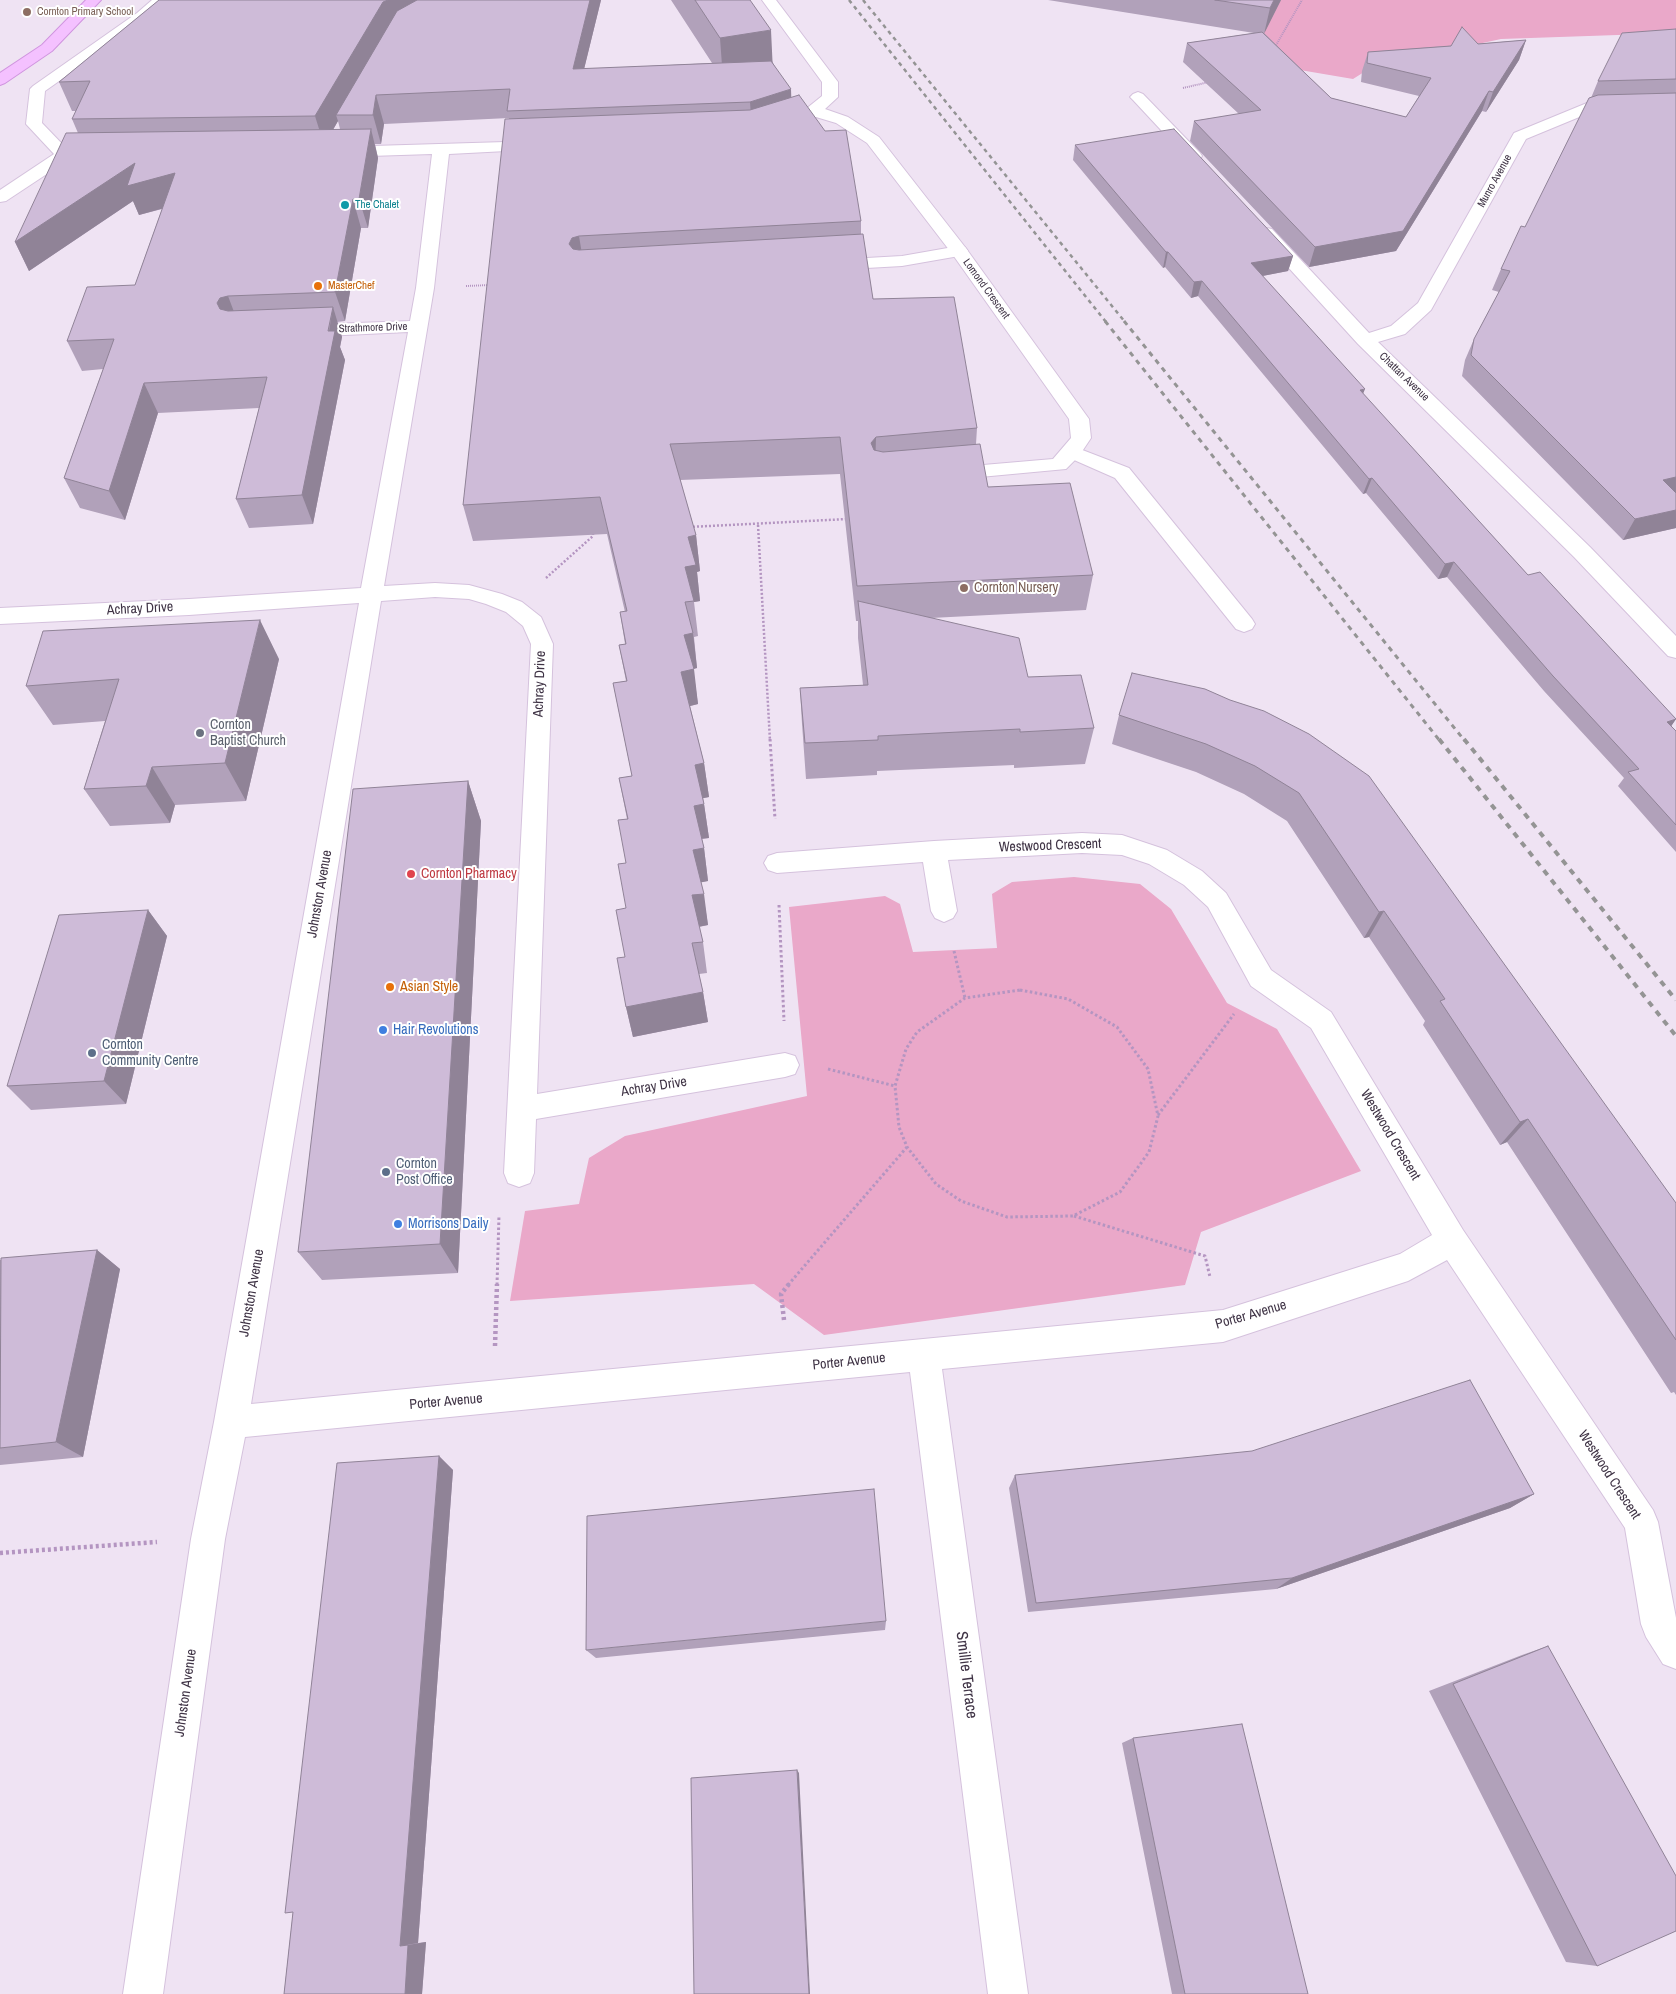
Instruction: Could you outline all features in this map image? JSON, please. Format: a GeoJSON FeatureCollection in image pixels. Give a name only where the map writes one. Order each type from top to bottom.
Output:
{"type":"FeatureCollection","features":[{"type":"Feature","properties":{"kind":"main road"},"geometry":{"type":"LineString","coordinates":[[0,80],[47,48],[94,0]]}},
{"type":"Feature","properties":{"kind":"street"},"geometry":{"type":"LineString","coordinates":[[64,155],[34,124],[38,89],[142,16],[160,0]]}},
{"type":"Feature","properties":{"kind":"street"},"geometry":{"type":"LineString","coordinates":[[769,0],[830,82],[830,97],[814,111],[797,124],[769,134]]}},
{"type":"Feature","properties":{"kind":"street"},"geometry":{"type":"LineString","coordinates":[[1138,97],[1205,169]]}},
{"type":"Feature","properties":{"kind":"street","name":"Munro Avenue"},"geometry":{"type":"LineString","coordinates":[[1365,340],[1398,330],[1425,306],[1520,136],[1587,108],[1676,106]]}},
{"type":"Feature","properties":{"kind":"street","name":"Lomond Crescent"},"geometry":{"type":"LineString","coordinates":[[814,111],[842,120],[873,140],[959,251],[1079,419],[1081,438],[1072,452]]}},
{"type":"Feature","properties":{"kind":"street"},"geometry":{"type":"LineString","coordinates":[[340,135],[325,152],[557,145]]}},
{"type":"Feature","properties":{"kind":"street","name":"Strathmore Drive"},"geometry":{"type":"LineString","coordinates":[[289,331],[418,326],[425,288],[441,150]]}},
{"type":"Feature","properties":{"kind":"street"},"geometry":{"type":"LineString","coordinates":[[0,196],[64,155],[103,155]]}},
{"type":"Feature","properties":{"kind":"street","name":"Chattan Avenue"},"geometry":{"type":"LineString","coordinates":[[1252,218],[1365,340],[1582,552],[1673,644]]}},
{"type":"Feature","properties":{"kind":"street"},"geometry":{"type":"LineString","coordinates":[[813,266],[902,261],[959,251]]}},
{"type":"Feature","properties":{"kind":"street","name":"Johnston Avenue"},"geometry":{"type":"LineString","coordinates":[[143,1994],[208,1539],[231,1422],[245,1330],[418,326]]}},
{"type":"Feature","properties":{"kind":"street"},"geometry":{"type":"LineString","coordinates":[[931,476],[1059,465],[1072,452],[1122,473],[1244,624]]}},
{"type":"Feature","properties":{"kind":"street","name":"Achray Drive"},"geometry":{"type":"LineString","coordinates":[[0,616],[189,607],[435,590],[469,592],[514,607],[533,622],[542,644],[519,1173]]}},
{"type":"Feature","properties":{"kind":"street","name":"Westwood Crescent"},"geometry":{"type":"LineString","coordinates":[[777,863],[934,851],[1082,843],[1122,845],[1158,857],[1193,878],[1217,900],[1261,978],[1321,1020],[1452,1240],[1641,1522],[1659,1624],[1676,1651]]}},
{"type":"Feature","properties":{"kind":"street"},"geometry":{"type":"LineString","coordinates":[[934,851],[944,911]]}},
{"type":"Feature","properties":{"kind":"street","name":"Achray Drive"},"geometry":{"type":"LineString","coordinates":[[522,1109],[785,1065]]}},
{"type":"Feature","properties":{"kind":"street","name":"Porter Avenue"},"geometry":{"type":"LineString","coordinates":[[231,1422],[1223,1326],[1408,1266],[1452,1240]]}},
{"type":"Feature","properties":{"kind":"street","name":"Smillie Terrace"},"geometry":{"type":"LineString","coordinates":[[924,1355],[1008,1994]]}},
{"type":"Feature","properties":{"kind":"path"},"geometry":{"type":"LineString","coordinates":[[1274,47],[1302,0]]}},
{"type":"Feature","properties":{"kind":"path"},"geometry":{"type":"LineString","coordinates":[[1138,97],[1214,81]]}},
{"type":"Feature","properties":{"kind":"path"},"geometry":{"type":"LineString","coordinates":[[425,288],[491,285]]}},
{"type":"Feature","properties":{"kind":"path"},"geometry":{"type":"LineString","coordinates":[[680,527],[758,525],[849,519]]}},
{"type":"Feature","properties":{"kind":"path"},"geometry":{"type":"LineString","coordinates":[[758,525],[777,863],[785,1065],[824,1068],[895,1086]]}},
{"type":"Feature","properties":{"kind":"path"},"geometry":{"type":"LineString","coordinates":[[514,607],[593,536],[593,529]]}},
{"type":"Feature","properties":{"kind":"path"},"geometry":{"type":"LineString","coordinates":[[1073,1216],[1120,1192],[1149,1152],[1158,1116],[1261,978]]}},
{"type":"Feature","properties":{"kind":"path"},"geometry":{"type":"LineString","coordinates":[[1158,1116],[1148,1069],[1116,1027],[1068,999],[1020,990],[965,998],[917,1032],[906,1049],[895,1086],[899,1127],[907,1147],[936,1184],[961,1201],[1007,1217],[1073,1216],[1205,1256],[1223,1326]]}},
{"type":"Feature","properties":{"kind":"path"},"geometry":{"type":"LineString","coordinates":[[788,1368],[781,1294],[907,1147]]}},
{"type":"Feature","properties":{"kind":"path"},"geometry":{"type":"LineString","coordinates":[[494,1397],[499,1207],[519,1173]]}},
{"type":"Feature","properties":{"kind":"path"},"geometry":{"type":"LineString","coordinates":[[0,1553],[208,1539]]}},
{"type":"Feature","properties":{"kind":"shaded area"},"geometry":{"type":"Polygon","coordinates":[[[1280,0],[1676,0],[1676,33],[1501,39],[1372,67],[1353,79],[1247,61],[1280,0]]]}},
{"type":"Feature","properties":{"kind":"shaded area"},"geometry":{"type":"Polygon","coordinates":[[[1074,877],[1140,884],[1171,909],[1227,1003],[1277,1029],[1361,1171],[1201,1232],[1185,1285],[824,1335],[754,1284],[510,1301],[525,1211],[579,1204],[589,1158],[625,1136],[807,1096],[789,907],[885,896],[900,904],[913,952],[997,948],[992,894],[1012,882],[1074,877]]]}},
{"type":"Feature","properties":{"kind":"building"},"geometry":{"type":"Polygon","coordinates":[[[159,0],[388,0],[383,2],[315,116],[72,119],[90,81],[59,82],[159,0]]]}},
{"type":"Feature","properties":{"kind":"building"},"geometry":{"type":"Polygon","coordinates":[[[417,0],[590,0],[573,69],[771,61],[791,89],[750,102],[507,111],[510,89],[376,95],[373,115],[336,115],[397,11],[417,0]]]}},
{"type":"Feature","properties":{"kind":"building"},"geometry":{"type":"Polygon","coordinates":[[[695,0],[750,0],[771,30],[720,38],[695,0]]]}},
{"type":"Feature","properties":{"kind":"building"},"geometry":{"type":"Polygon","coordinates":[[[1215,0],[1274,0],[1270,8],[1215,0]]]}},
{"type":"Feature","properties":{"kind":"building"},"geometry":{"type":"Polygon","coordinates":[[[1462,27],[1478,44],[1526,40],[1493,92],[1489,91],[1403,231],[1315,247],[1194,121],[1261,110],[1187,43],[1262,32],[1331,98],[1406,117],[1431,78],[1367,63],[1368,52],[1451,46],[1462,27]]]}},
{"type":"Feature","properties":{"kind":"building"},"geometry":{"type":"Polygon","coordinates":[[[1676,29],[1676,79],[1598,81],[1622,33],[1676,29]]]}},
{"type":"Feature","properties":{"kind":"building"},"geometry":{"type":"Polygon","coordinates":[[[1676,93],[1676,477],[1663,480],[1676,493],[1676,510],[1635,519],[1471,355],[1474,339],[1510,271],[1501,269],[1521,226],[1525,227],[1589,98],[1598,95],[1676,93]]]}},
{"type":"Feature","properties":{"kind":"building"},"geometry":{"type":"Polygon","coordinates":[[[799,95],[825,131],[846,130],[861,221],[579,236],[572,238],[569,244],[573,249],[579,250],[863,234],[873,299],[954,297],[977,428],[876,437],[871,443],[874,450],[883,452],[980,444],[988,487],[1070,483],[1093,575],[857,586],[840,437],[670,444],[696,535],[688,537],[696,565],[685,567],[694,601],[685,602],[693,633],[684,635],[694,669],[681,672],[704,763],[695,765],[704,804],[694,806],[704,848],[693,850],[704,894],[692,895],[703,942],[692,943],[703,992],[626,1007],[617,958],[625,957],[616,910],[626,908],[618,864],[626,863],[618,820],[628,819],[619,778],[632,776],[613,683],[627,681],[619,645],[626,644],[620,612],[627,611],[600,497],[463,505],[505,119],[750,110],[799,95]]]}},
{"type":"Feature","properties":{"kind":"building"},"geometry":{"type":"Polygon","coordinates":[[[371,129],[359,199],[353,199],[335,292],[228,296],[220,298],[217,303],[220,309],[228,311],[333,307],[328,331],[335,331],[302,495],[236,499],[267,377],[144,383],[109,491],[64,478],[114,339],[67,341],[87,287],[135,285],[175,173],[127,186],[135,163],[15,242],[66,133],[371,129]]]}},
{"type":"Feature","properties":{"kind":"building"},"geometry":{"type":"Polygon","coordinates":[[[1174,129],[1293,256],[1251,263],[1365,389],[1360,390],[1528,575],[1540,572],[1676,719],[1667,722],[1676,731],[1676,825],[1628,772],[1639,769],[1553,676],[1454,562],[1445,564],[1372,478],[1369,479],[1202,281],[1194,282],[1075,145],[1174,129]]]}},
{"type":"Feature","properties":{"kind":"building"},"geometry":{"type":"Polygon","coordinates":[[[858,601],[1019,638],[1028,677],[1081,675],[1094,728],[1020,732],[1020,729],[878,736],[878,740],[805,743],[800,688],[868,685],[858,601]]]}},
{"type":"Feature","properties":{"kind":"building"},"geometry":{"type":"Polygon","coordinates":[[[260,620],[225,763],[152,767],[146,786],[84,789],[119,679],[26,686],[43,631],[260,620]]]}},
{"type":"Feature","properties":{"kind":"building"},"geometry":{"type":"Polygon","coordinates":[[[1132,673],[1205,689],[1230,700],[1264,711],[1309,734],[1369,776],[1676,1203],[1676,1340],[1528,1119],[1520,1122],[1440,1001],[1445,999],[1384,911],[1379,912],[1299,793],[1255,766],[1206,744],[1119,715],[1132,673]]]}},
{"type":"Feature","properties":{"kind":"building"},"geometry":{"type":"Polygon","coordinates":[[[468,781],[440,1244],[298,1252],[353,789],[468,781]]]}},
{"type":"Feature","properties":{"kind":"building"},"geometry":{"type":"Polygon","coordinates":[[[148,910],[104,1081],[7,1086],[59,915],[148,910]]]}},
{"type":"Feature","properties":{"kind":"building"},"geometry":{"type":"Polygon","coordinates":[[[97,1250],[56,1442],[0,1448],[1,1258],[97,1250]]]}},
{"type":"Feature","properties":{"kind":"building"},"geometry":{"type":"Polygon","coordinates":[[[1470,1380],[1534,1494],[1292,1578],[1036,1603],[1015,1475],[1252,1451],[1470,1380]]]}},
{"type":"Feature","properties":{"kind":"building"},"geometry":{"type":"Polygon","coordinates":[[[439,1456],[400,1946],[408,1945],[405,1994],[284,1994],[293,1912],[285,1913],[337,1463],[439,1456]]]}},
{"type":"Feature","properties":{"kind":"building"},"geometry":{"type":"Polygon","coordinates":[[[874,1489],[886,1621],[586,1650],[587,1516],[874,1489]]]}},
{"type":"Feature","properties":{"kind":"building"},"geometry":{"type":"Polygon","coordinates":[[[1548,1646],[1676,1876],[1676,1931],[1597,1966],[1453,1684],[1548,1646]]]}},
{"type":"Feature","properties":{"kind":"building"},"geometry":{"type":"Polygon","coordinates":[[[1242,1724],[1308,1994],[1185,1994],[1133,1738],[1242,1724]]]}},
{"type":"Feature","properties":{"kind":"building"},"geometry":{"type":"Polygon","coordinates":[[[797,1770],[809,1994],[694,1994],[691,1778],[797,1770]]]}},
{"type":"Feature","properties":{"kind":"railway"},"geometry":{"type":"LineString","coordinates":[[849,0],[1106,322]]}},
{"type":"Feature","properties":{"kind":"railway"},"geometry":{"type":"LineString","coordinates":[[863,0],[1125,322]]}},
{"type":"Feature","properties":{"kind":"railway"},"geometry":{"type":"LineString","coordinates":[[1105,321],[1440,741]]}},
{"type":"Feature","properties":{"kind":"railway"},"geometry":{"type":"LineString","coordinates":[[1124,321],[1465,741]]}},
{"type":"Feature","properties":{"kind":"railway"},"geometry":{"type":"LineString","coordinates":[[1439,739],[1676,1036]]}},
{"type":"Feature","properties":{"kind":"railway"},"geometry":{"type":"LineString","coordinates":[[1464,739],[1676,1000]]}},
{"type":"Feature","properties":{"kind":"place","name":"Cornton Primary School"},"geometry":{"type":"Point","coordinates":[27,12]}},
{"type":"Feature","properties":{"kind":"place","name":"The Chalet"},"geometry":{"type":"Point","coordinates":[345,205]}},
{"type":"Feature","properties":{"kind":"place","name":"MasterChef"},"geometry":{"type":"Point","coordinates":[318,286]}},
{"type":"Feature","properties":{"kind":"place","name":"Cornton Nursery"},"geometry":{"type":"Point","coordinates":[964,588]}},
{"type":"Feature","properties":{"kind":"place","name":"Cornton Baptist Church"},"geometry":{"type":"Point","coordinates":[200,733]}},
{"type":"Feature","properties":{"kind":"place","name":"Cornton Pharmacy"},"geometry":{"type":"Point","coordinates":[411,874]}},
{"type":"Feature","properties":{"kind":"place","name":"Asian Style"},"geometry":{"type":"Point","coordinates":[390,987]}},
{"type":"Feature","properties":{"kind":"place","name":"Hair Revolutions"},"geometry":{"type":"Point","coordinates":[383,1030]}},
{"type":"Feature","properties":{"kind":"place","name":"Cornton Community Centre"},"geometry":{"type":"Point","coordinates":[92,1053]}},
{"type":"Feature","properties":{"kind":"place","name":"Cornton Post Office"},"geometry":{"type":"Point","coordinates":[386,1172]}},
{"type":"Feature","properties":{"kind":"place","name":"Morrisons Daily"},"geometry":{"type":"Point","coordinates":[398,1224]}}]}
